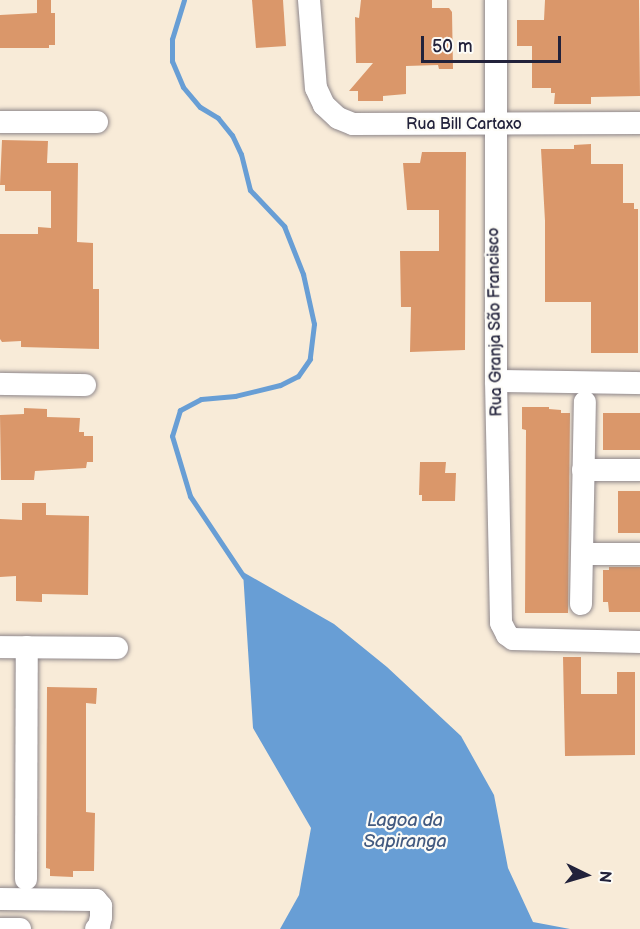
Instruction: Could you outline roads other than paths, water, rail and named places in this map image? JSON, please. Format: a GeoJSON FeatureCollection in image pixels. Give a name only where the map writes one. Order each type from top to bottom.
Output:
{"type":"FeatureCollection","features":[{"type":"Feature","properties":{"kind":"street","name":"Rua Bill Cartaxo"},"geometry":{"type":"LineString","coordinates":[[309,0],[313,77],[324,105],[338,118],[353,124],[640,123]]}},
{"type":"Feature","properties":{"kind":"street","name":"Rua Granja São Francisco"},"geometry":{"type":"LineString","coordinates":[[496,0],[494,125],[496,381],[500,614],[503,630],[513,639],[640,642]]}},
{"type":"Feature","properties":{"kind":"street"},"geometry":{"type":"LineString","coordinates":[[0,122],[97,122]]}},
{"type":"Feature","properties":{"kind":"street"},"geometry":{"type":"LineString","coordinates":[[496,381],[640,383]]}},
{"type":"Feature","properties":{"kind":"street"},"geometry":{"type":"LineString","coordinates":[[0,384],[85,385]]}},
{"type":"Feature","properties":{"kind":"street"},"geometry":{"type":"LineString","coordinates":[[582,604],[585,402]]}},
{"type":"Feature","properties":{"kind":"street"},"geometry":{"type":"LineString","coordinates":[[583,470],[640,470]]}},
{"type":"Feature","properties":{"kind":"street"},"geometry":{"type":"LineString","coordinates":[[582,554],[640,554]]}},
{"type":"Feature","properties":{"kind":"street"},"geometry":{"type":"LineString","coordinates":[[0,647],[117,648]]}},
{"type":"Feature","properties":{"kind":"street"},"geometry":{"type":"LineString","coordinates":[[26,879],[27,647]]}},
{"type":"Feature","properties":{"kind":"street"},"geometry":{"type":"LineString","coordinates":[[0,899],[96,900],[101,906],[101,917],[96,929]]}},
{"type":"Feature","properties":{"kind":"street"},"geometry":{"type":"LineString","coordinates":[[0,928],[20,929]]}},
{"type":"Feature","properties":{"kind":"water","name":"Lagoa da Sapiranga"},"geometry":{"type":"Polygon","coordinates":[[[243,572],[334,624],[387,667],[461,736],[494,795],[508,868],[533,922],[570,929],[280,929],[299,895],[311,828],[253,728],[243,572]]]}},
{"type":"Feature","properties":{"kind":"waterway"},"geometry":{"type":"LineString","coordinates":[[184,0],[172,39],[172,61],[183,87],[200,107],[218,118],[232,135],[241,154],[250,190],[284,226],[303,274],[314,324],[310,359],[298,376],[280,385],[235,396],[201,399],[180,410],[172,436],[190,496],[244,577]]}}]}
